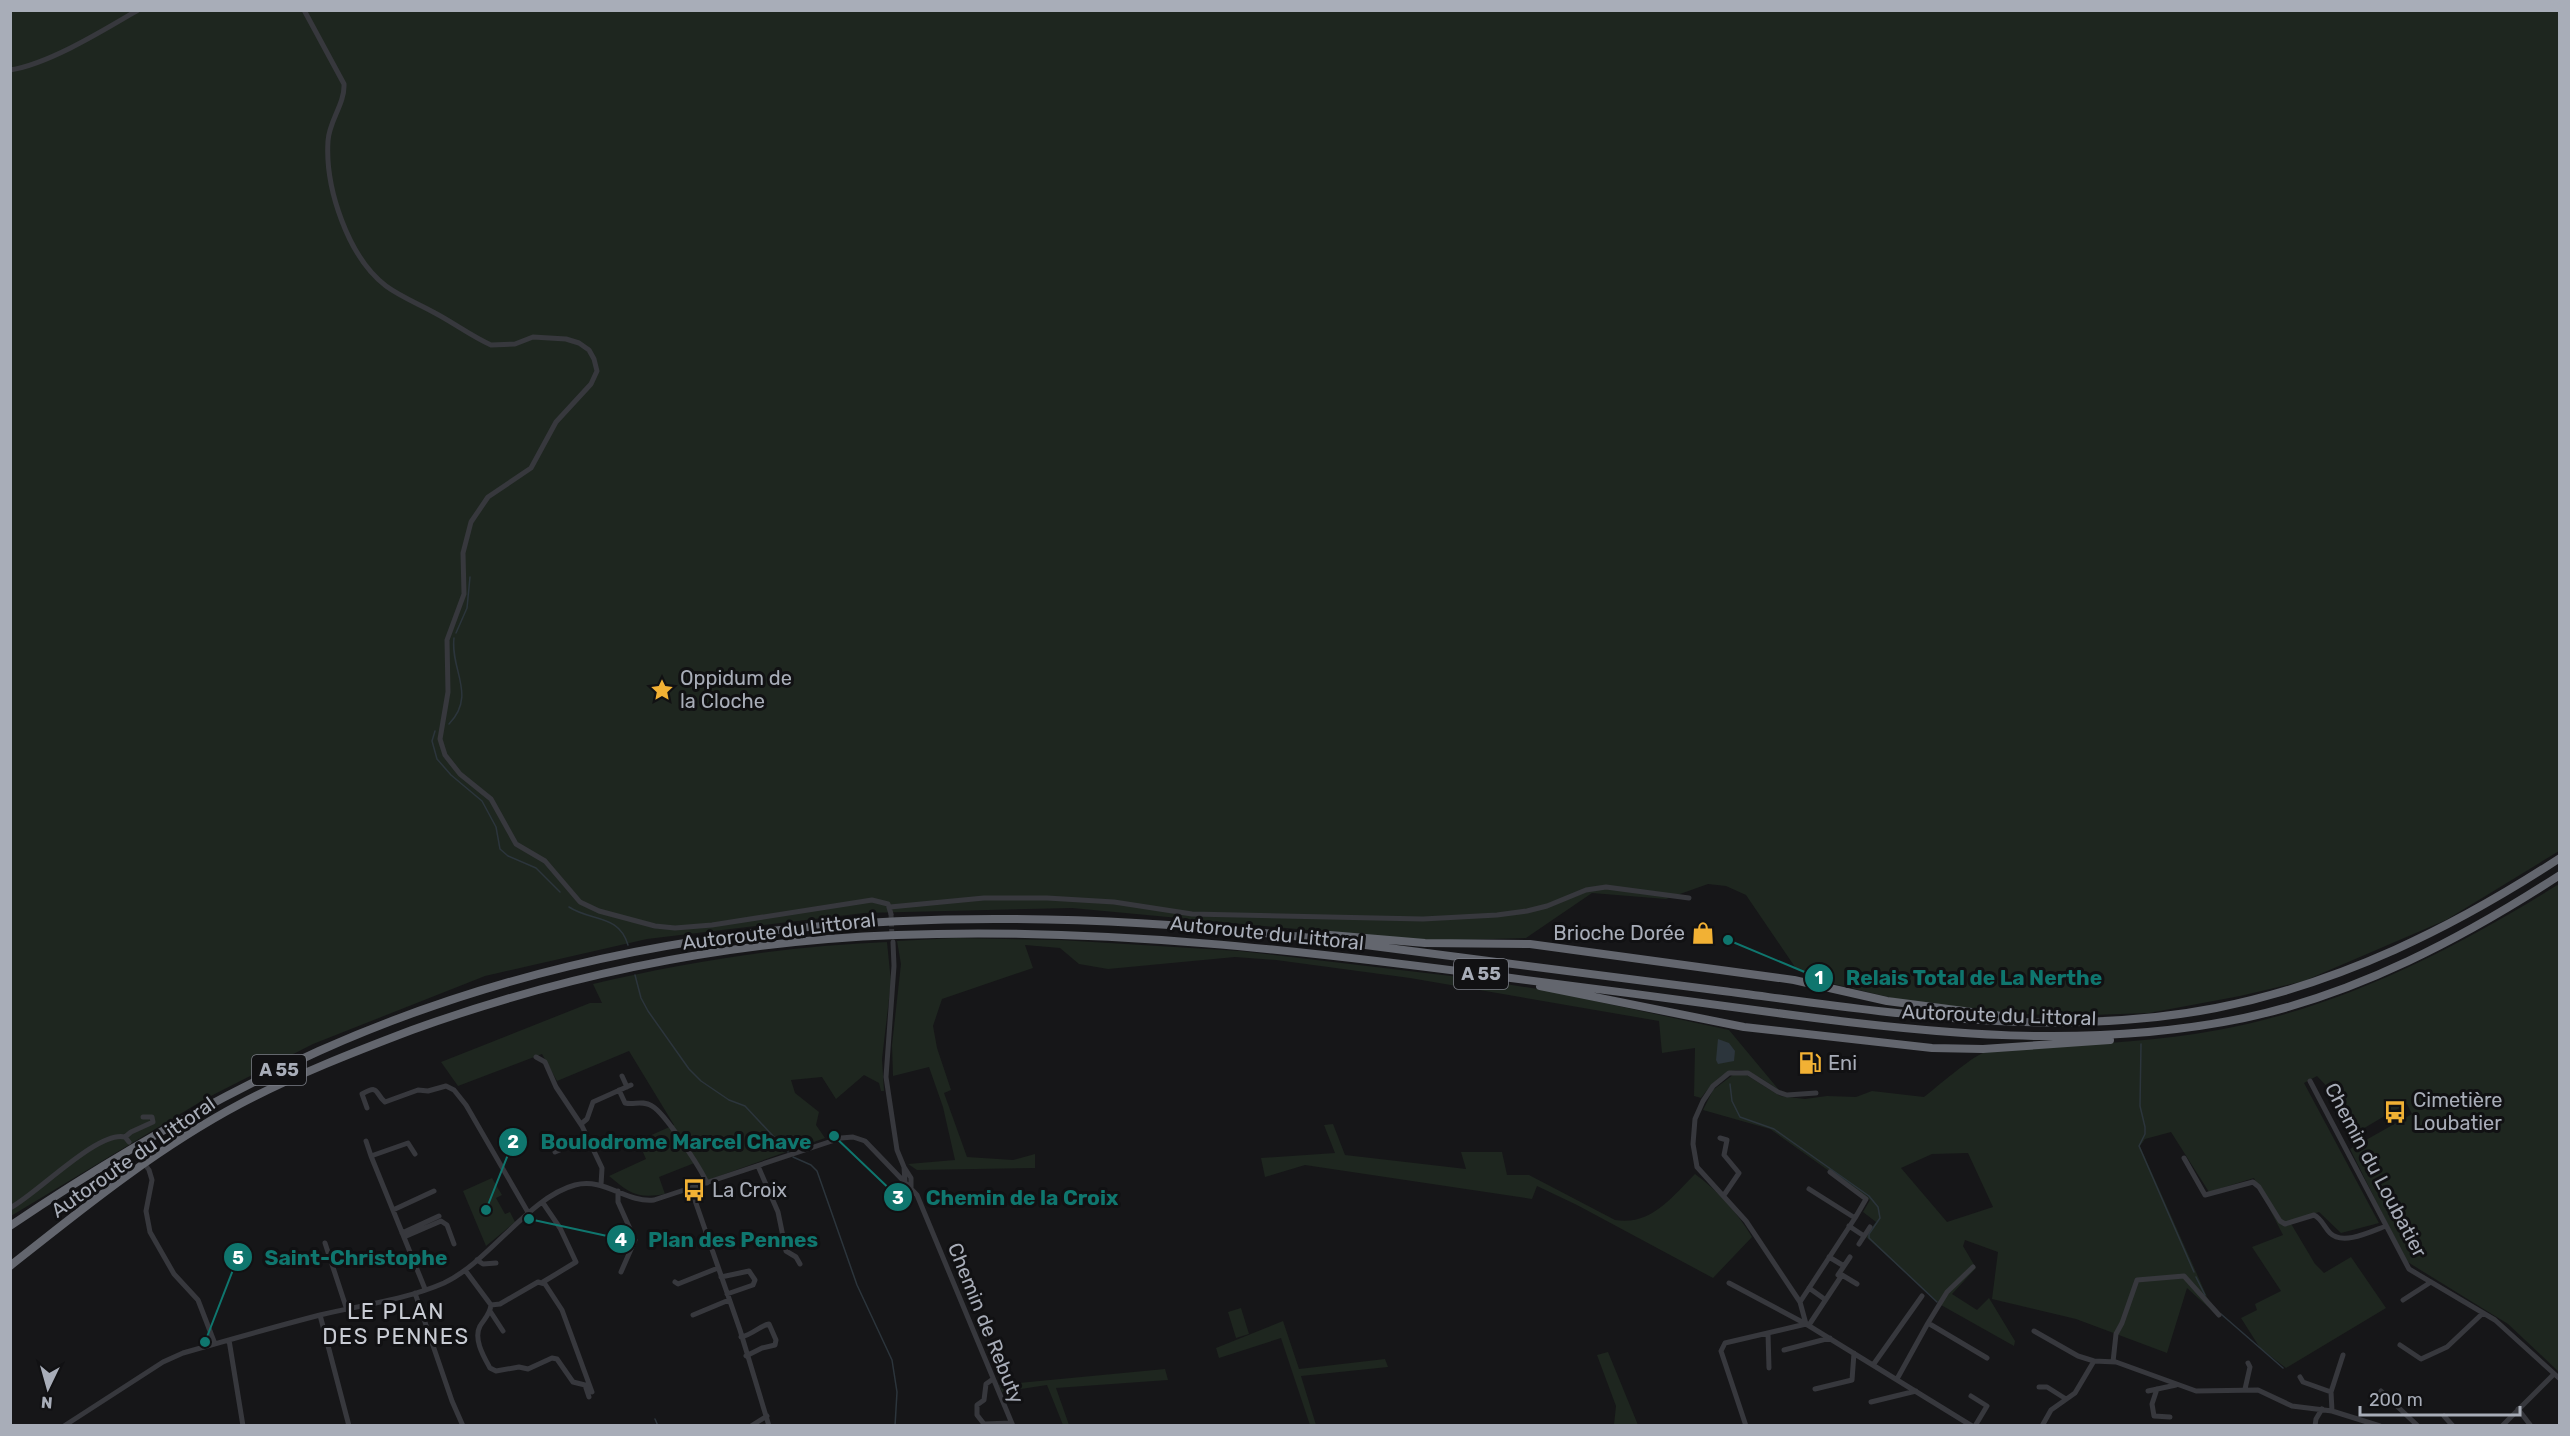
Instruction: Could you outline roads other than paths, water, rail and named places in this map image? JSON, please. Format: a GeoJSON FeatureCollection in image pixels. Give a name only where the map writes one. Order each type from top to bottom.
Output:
{"type":"FeatureCollection","features":[{"type":"Feature","properties":{"kind":"highway","name":"Autoroute du Littoral"},"geometry":{"type":"LineString","coordinates":[[10,1226],[113,1159],[203,1108],[322,1050],[425,1010],[560,969],[695,940],[792,927],[895,920],[994,918],[1233,929],[1887,1011],[1987,1021],[2066,1022],[2162,1016],[2215,1008],[2312,984],[2379,959],[2439,930],[2506,893],[2559,858]]}},
{"type":"Feature","properties":{"kind":"highway","name":"Autoroute du Littoral"},"geometry":{"type":"LineString","coordinates":[[10,1266],[117,1183],[159,1154],[238,1105],[270,1089],[371,1046],[442,1020],[542,990],[644,965],[794,942],[894,935],[993,933],[1156,939],[1256,947],[1408,964],[1863,1024],[2013,1036],[2097,1036],[2157,1031],[2243,1018],[2318,997],[2381,973],[2444,944],[2514,905],[2559,875]]}},
{"type":"Feature","properties":{"kind":"highway"},"geometry":{"type":"LineString","coordinates":[[1233,929],[1425,943],[1530,944],[1808,982],[1910,1005],[2066,1022]]}},
{"type":"Feature","properties":{"kind":"highway"},"geometry":{"type":"LineString","coordinates":[[1408,964],[1578,993],[1744,1027],[1932,1048],[1983,1049],[2128,1039],[2193,1031],[2243,1018]]}},
{"type":"Feature","properties":{"kind":"street"},"geometry":{"type":"LineString","coordinates":[[10,70],[22,69],[80,43],[138,10]]}},
{"type":"Feature","properties":{"kind":"street"},"geometry":{"type":"LineString","coordinates":[[304,10],[344,84],[343,96],[333,116],[328,142],[332,192],[350,237],[370,269],[396,293],[478,339],[502,346],[533,337],[566,339],[579,343],[589,350],[596,365],[597,371],[591,384],[556,422],[531,468],[488,496],[471,522],[463,553],[464,594],[447,640],[448,692],[441,727],[441,747],[456,770],[491,799],[516,844],[545,861],[570,892],[588,907],[655,926],[675,928],[872,900],[885,903],[890,907],[891,914]]}},
{"type":"Feature","properties":{"kind":"street"},"geometry":{"type":"LineString","coordinates":[[890,907],[984,898],[1047,898],[1114,902],[1192,914],[1423,918],[1497,915],[1527,911],[1547,906],[1586,890],[1606,887],[1689,898]]}},
{"type":"Feature","properties":{"kind":"street","name":"Chemin de Rebuty"},"geometry":{"type":"LineString","coordinates":[[893,942],[894,966],[886,1077],[897,1150],[911,1178],[911,1188],[920,1199],[1012,1424]]}},
{"type":"Feature","properties":{"kind":"street"},"geometry":{"type":"LineString","coordinates":[[536,1058],[545,1062],[556,1087],[581,1124],[602,1168],[601,1185]]}},
{"type":"Feature","properties":{"kind":"street"},"geometry":{"type":"LineString","coordinates":[[1807,1324],[1800,1302],[1746,1221],[1697,1167],[1693,1144],[1697,1113],[1713,1086],[1725,1075],[1739,1071],[1749,1073],[1778,1092],[1793,1096],[1816,1093]]}},
{"type":"Feature","properties":{"kind":"street"},"geometry":{"type":"LineString","coordinates":[[581,1124],[587,1119],[592,1103],[629,1086],[622,1076]]}},
{"type":"Feature","properties":{"kind":"street","name":"Chemin du Loubatier"},"geometry":{"type":"LineString","coordinates":[[2310,1081],[2409,1269],[2483,1314],[2518,1339],[2557,1377]]}},
{"type":"Feature","properties":{"kind":"street"},"geometry":{"type":"LineString","coordinates":[[367,1108],[362,1094],[374,1089],[385,1102],[418,1090],[428,1091],[446,1086],[451,1087],[466,1105],[529,1214]]}},
{"type":"Feature","properties":{"kind":"street"},"geometry":{"type":"LineString","coordinates":[[620,1090],[626,1104],[647,1103],[666,1117],[702,1171],[707,1183]]}},
{"type":"Feature","properties":{"kind":"street"},"geometry":{"type":"LineString","coordinates":[[125,1137],[129,1132],[153,1122],[153,1117],[143,1117]]}},
{"type":"Feature","properties":{"kind":"street"},"geometry":{"type":"LineString","coordinates":[[10,1208],[50,1181],[90,1148],[116,1136],[125,1137],[129,1142]]}},
{"type":"Feature","properties":{"kind":"street"},"geometry":{"type":"LineString","coordinates":[[64,1425],[163,1362],[183,1353],[415,1293],[442,1283],[465,1270],[555,1194],[573,1185],[588,1183],[601,1185],[639,1200],[649,1200],[691,1189],[837,1139],[853,1137],[868,1144],[911,1188]]}},
{"type":"Feature","properties":{"kind":"street"},"geometry":{"type":"LineString","coordinates":[[555,1152],[588,1138]]}},
{"type":"Feature","properties":{"kind":"street"},"geometry":{"type":"LineString","coordinates":[[1720,1138],[1727,1140],[1724,1155],[1739,1173],[1724,1195]]}},
{"type":"Feature","properties":{"kind":"street"},"geometry":{"type":"LineString","coordinates":[[366,1141],[425,1289]]}},
{"type":"Feature","properties":{"kind":"street"},"geometry":{"type":"LineString","coordinates":[[371,1156],[408,1143],[415,1154]]}},
{"type":"Feature","properties":{"kind":"street"},"geometry":{"type":"LineString","coordinates":[[2184,1158],[2205,1195],[2253,1182],[2259,1187],[2280,1221],[2285,1224],[2314,1215],[2332,1235],[2338,1237],[2353,1237],[2386,1226]]}},
{"type":"Feature","properties":{"kind":"street"},"geometry":{"type":"LineString","coordinates":[[758,1166],[778,1212],[786,1251],[796,1257],[800,1264]]}},
{"type":"Feature","properties":{"kind":"street","name":"Chemin de Rebuty"},"geometry":{"type":"LineString","coordinates":[[904,1167],[905,1182]]}},
{"type":"Feature","properties":{"kind":"street"},"geometry":{"type":"LineString","coordinates":[[149,1170],[152,1180],[146,1210],[150,1232],[174,1274],[198,1300],[215,1344]]}},
{"type":"Feature","properties":{"kind":"street"},"geometry":{"type":"LineString","coordinates":[[1800,1302],[1866,1199],[1830,1172]]}},
{"type":"Feature","properties":{"kind":"street"},"geometry":{"type":"LineString","coordinates":[[691,1189],[769,1425]]}},
{"type":"Feature","properties":{"kind":"street"},"geometry":{"type":"LineString","coordinates":[[1809,1189],[1855,1218]]}},
{"type":"Feature","properties":{"kind":"street"},"geometry":{"type":"LineString","coordinates":[[393,1210],[434,1191]]}},
{"type":"Feature","properties":{"kind":"street"},"geometry":{"type":"LineString","coordinates":[[618,1191],[618,1202],[635,1240],[621,1272]]}},
{"type":"Feature","properties":{"kind":"street"},"geometry":{"type":"LineString","coordinates":[[543,1203],[560,1228],[576,1261],[574,1265],[491,1308],[478,1333],[479,1343],[490,1368],[496,1371],[519,1367],[528,1369],[552,1358],[556,1359],[573,1382],[585,1385],[590,1395],[562,1310],[543,1282]]}},
{"type":"Feature","properties":{"kind":"street"},"geometry":{"type":"LineString","coordinates":[[403,1235],[440,1216]]}},
{"type":"Feature","properties":{"kind":"street"},"geometry":{"type":"LineString","coordinates":[[403,1235],[441,1221],[447,1225],[454,1244]]}},
{"type":"Feature","properties":{"kind":"street"},"geometry":{"type":"LineString","coordinates":[[1849,1226],[1864,1236]]}},
{"type":"Feature","properties":{"kind":"street"},"geometry":{"type":"LineString","coordinates":[[1858,1244],[1870,1227]]}},
{"type":"Feature","properties":{"kind":"street"},"geometry":{"type":"LineString","coordinates":[[325,1243],[347,1310]]}},
{"type":"Feature","properties":{"kind":"street"},"geometry":{"type":"LineString","coordinates":[[1829,1257],[1844,1266]]}},
{"type":"Feature","properties":{"kind":"street"},"geometry":{"type":"LineString","coordinates":[[1838,1275],[1850,1257]]}},
{"type":"Feature","properties":{"kind":"street"},"geometry":{"type":"LineString","coordinates":[[477,1260],[483,1264],[496,1263]]}},
{"type":"Feature","properties":{"kind":"street"},"geometry":{"type":"LineString","coordinates":[[1897,1379],[1947,1292],[1973,1267]]}},
{"type":"Feature","properties":{"kind":"street"},"geometry":{"type":"LineString","coordinates":[[675,1282],[678,1284],[718,1269]]}},
{"type":"Feature","properties":{"kind":"street"},"geometry":{"type":"LineString","coordinates":[[465,1270],[491,1308],[503,1331]]}},
{"type":"Feature","properties":{"kind":"street"},"geometry":{"type":"LineString","coordinates":[[693,1315],[753,1285],[755,1280],[749,1270],[721,1277]]}},
{"type":"Feature","properties":{"kind":"street"},"geometry":{"type":"LineString","coordinates":[[1746,1425],[1721,1351],[1725,1343],[1783,1327],[1807,1324],[1842,1275],[1857,1284]]}},
{"type":"Feature","properties":{"kind":"street"},"geometry":{"type":"LineString","coordinates":[[2113,1362],[2116,1334],[2138,1280],[2184,1276],[2220,1315]]}},
{"type":"Feature","properties":{"kind":"street"},"geometry":{"type":"LineString","coordinates":[[2403,1300],[2431,1282]]}},
{"type":"Feature","properties":{"kind":"street"},"geometry":{"type":"LineString","coordinates":[[1729,1283],[1807,1324],[1974,1425],[1987,1406],[1971,1396]]}},
{"type":"Feature","properties":{"kind":"street"},"geometry":{"type":"LineString","coordinates":[[1809,1288],[1822,1298]]}},
{"type":"Feature","properties":{"kind":"street"},"geometry":{"type":"LineString","coordinates":[[1817,1306],[1828,1289]]}},
{"type":"Feature","properties":{"kind":"street"},"geometry":{"type":"LineString","coordinates":[[415,1293],[452,1401],[463,1425]]}},
{"type":"Feature","properties":{"kind":"street"},"geometry":{"type":"LineString","coordinates":[[1873,1365],[1922,1296]]}},
{"type":"Feature","properties":{"kind":"street"},"geometry":{"type":"LineString","coordinates":[[2400,1345],[2421,1359],[2447,1347],[2483,1314]]}},
{"type":"Feature","properties":{"kind":"street"},"geometry":{"type":"LineString","coordinates":[[320,1316],[349,1425]]}},
{"type":"Feature","properties":{"kind":"street"},"geometry":{"type":"LineString","coordinates":[[1928,1323],[1987,1358]]}},
{"type":"Feature","properties":{"kind":"street"},"geometry":{"type":"LineString","coordinates":[[741,1337],[752,1335],[761,1326],[769,1324],[777,1340],[775,1345],[762,1348],[746,1356]]}},
{"type":"Feature","properties":{"kind":"street"},"geometry":{"type":"LineString","coordinates":[[2034,1331],[2078,1356],[2094,1361],[2113,1362],[2196,1391],[2258,1390],[2292,1406],[2332,1411],[2376,1425]]}},
{"type":"Feature","properties":{"kind":"street"},"geometry":{"type":"LineString","coordinates":[[1768,1333],[1769,1368]]}},
{"type":"Feature","properties":{"kind":"street"},"geometry":{"type":"LineString","coordinates":[[1784,1350],[1830,1338]]}},
{"type":"Feature","properties":{"kind":"street"},"geometry":{"type":"LineString","coordinates":[[229,1340],[243,1425]]}},
{"type":"Feature","properties":{"kind":"street"},"geometry":{"type":"LineString","coordinates":[[1815,1389],[1852,1380],[1854,1353]]}},
{"type":"Feature","properties":{"kind":"street"},"geometry":{"type":"LineString","coordinates":[[2332,1411],[2331,1392],[2343,1355]]}},
{"type":"Feature","properties":{"kind":"street"},"geometry":{"type":"LineString","coordinates":[[2042,1425],[2051,1410],[2075,1393],[2094,1361]]}},
{"type":"Feature","properties":{"kind":"street"},"geometry":{"type":"LineString","coordinates":[[2245,1389],[2250,1368],[2248,1363]]}},
{"type":"Feature","properties":{"kind":"street"},"geometry":{"type":"LineString","coordinates":[[2300,1377],[2303,1382],[2331,1392]]}},
{"type":"Feature","properties":{"kind":"street"},"geometry":{"type":"LineString","coordinates":[[2502,1425],[2557,1377]]}},
{"type":"Feature","properties":{"kind":"street"},"geometry":{"type":"LineString","coordinates":[[993,1379],[986,1384],[984,1400],[976,1405],[977,1415],[984,1424],[1012,1424]]}},
{"type":"Feature","properties":{"kind":"street"},"geometry":{"type":"LineString","coordinates":[[2148,1391],[2178,1385]]}},
{"type":"Feature","properties":{"kind":"street"},"geometry":{"type":"LineString","coordinates":[[2039,1387],[2047,1387],[2066,1399]]}},
{"type":"Feature","properties":{"kind":"street"},"geometry":{"type":"LineString","coordinates":[[2157,1389],[2152,1404],[2154,1416],[2170,1417]]}},
{"type":"Feature","properties":{"kind":"street"},"geometry":{"type":"LineString","coordinates":[[1870,1402],[1916,1391]]}},
{"type":"Feature","properties":{"kind":"street"},"geometry":{"type":"LineString","coordinates":[[2381,1391],[2418,1425]]}},
{"type":"Feature","properties":{"kind":"street"},"geometry":{"type":"LineString","coordinates":[[2518,1409],[2531,1425]]}},
{"type":"Feature","properties":{"kind":"street"},"geometry":{"type":"LineString","coordinates":[[2315,1425],[2322,1410]]}},
{"type":"Feature","properties":{"kind":"street"},"geometry":{"type":"LineString","coordinates":[[751,1425],[767,1416]]}},
{"type":"Feature","properties":{"kind":"street"},"geometry":{"type":"LineString","coordinates":[[2444,1416],[2454,1425]]}},
{"type":"Feature","properties":{"kind":"waterway"},"geometry":{"type":"LineString","coordinates":[[456,633],[467,608],[470,577]]}},
{"type":"Feature","properties":{"kind":"waterway"},"geometry":{"type":"LineString","coordinates":[[449,724],[457,713],[462,692],[455,661],[454,638]]}},
{"type":"Feature","properties":{"kind":"waterway"},"geometry":{"type":"LineString","coordinates":[[435,731],[432,741],[437,759],[451,775],[482,801],[496,827],[500,849],[508,856],[536,868],[560,892]]}},
{"type":"Feature","properties":{"kind":"waterway"},"geometry":{"type":"LineString","coordinates":[[569,907],[611,923],[624,935],[628,945]]}},
{"type":"Feature","properties":{"kind":"waterway"},"geometry":{"type":"LineString","coordinates":[[635,975],[641,998],[648,1011],[689,1069],[701,1081],[729,1100],[745,1106],[788,1152]]}},
{"type":"Feature","properties":{"kind":"waterway"},"geometry":{"type":"LineString","coordinates":[[2141,1044],[2140,1106],[2145,1134],[2139,1146],[2194,1272]]}},
{"type":"Feature","properties":{"kind":"waterway"},"geometry":{"type":"LineString","coordinates":[[1730,1084],[1732,1101],[1740,1117],[1774,1129],[1869,1196],[1878,1207],[1880,1218],[1869,1234],[1869,1238],[1937,1302]]}},
{"type":"Feature","properties":{"kind":"waterway"},"geometry":{"type":"LineString","coordinates":[[793,1157],[811,1165],[817,1171],[857,1285],[892,1360],[897,1392],[895,1426]]}},
{"type":"Feature","properties":{"kind":"waterway"},"geometry":{"type":"LineString","coordinates":[[2196,1277],[2205,1295]]}},
{"type":"Feature","properties":{"kind":"waterway"},"geometry":{"type":"LineString","coordinates":[[2221,1314],[2283,1368]]}},
{"type":"Feature","properties":{"kind":"waterway"},"geometry":{"type":"LineString","coordinates":[[655,1419],[658,1426]]}},
{"type":"Feature","properties":{"kind":"tunnel"},"geometry":{"type":"LineString","coordinates":[[891,914],[892,937]]}},
{"type":"Feature","properties":{"kind":"tunnel"},"geometry":{"type":"LineString","coordinates":[[132,1147],[149,1170]]}},
{"type":"Feature","properties":{"kind":"place","name":"Oppidum de la Cloche"},"geometry":{"type":"Point","coordinates":[662,690]}},
{"type":"Feature","properties":{"kind":"place","name":"Brioche Dorée"},"geometry":{"type":"Point","coordinates":[1703,933]}},
{"type":"Feature","properties":{"kind":"place","name":"Relais Total de La Nerthe"},"geometry":{"type":"Point","coordinates":[1728,940]}},
{"type":"Feature","properties":{"kind":"place","name":"Eni"},"geometry":{"type":"Point","coordinates":[1810,1063]}},
{"type":"Feature","properties":{"kind":"place","name":"Cimetière Loubatier"},"geometry":{"type":"Point","coordinates":[2395,1112]}},
{"type":"Feature","properties":{"kind":"place","name":"Chemin de la Croix"},"geometry":{"type":"Point","coordinates":[834,1136]}},
{"type":"Feature","properties":{"kind":"place","name":"La Croix"},"geometry":{"type":"Point","coordinates":[694,1190]}},
{"type":"Feature","properties":{"kind":"place","name":"Boulodrome Marcel Chave"},"geometry":{"type":"Point","coordinates":[486,1210]}},
{"type":"Feature","properties":{"kind":"place","name":"Plan des Pennes"},"geometry":{"type":"Point","coordinates":[529,1219]}},
{"type":"Feature","properties":{"kind":"place","name":"Saint-Christophe"},"geometry":{"type":"Point","coordinates":[205,1342]}},
{"type":"Feature","properties":{"kind":"district","name":"LE PLAN DES PENNES"},"geometry":{"type":"Point","coordinates":[396,1324]}}]}
